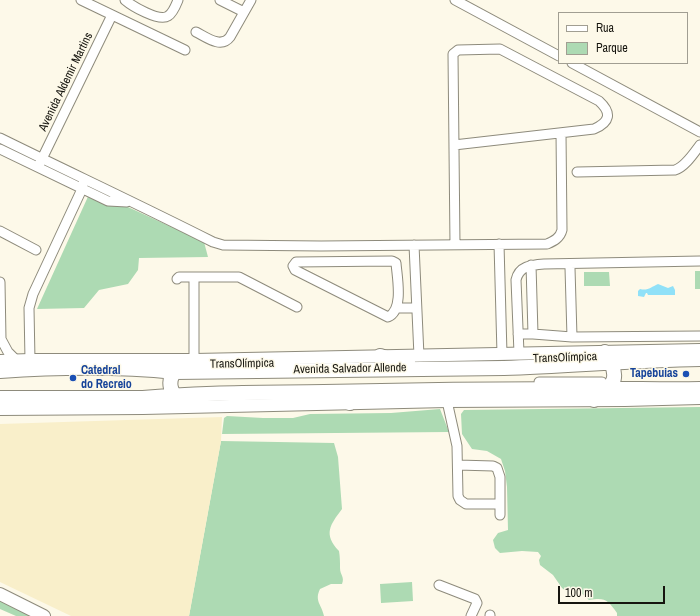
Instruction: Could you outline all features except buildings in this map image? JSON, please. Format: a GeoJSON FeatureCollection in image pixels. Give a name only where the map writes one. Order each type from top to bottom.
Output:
{"type":"FeatureCollection","features":[{"type":"Feature","properties":{"kind":"highway"},"geometry":{"type":"LineString","coordinates":[[380,356],[393,360],[497,365],[504,361]]}},
{"type":"Feature","properties":{"kind":"highway","name":"Avenida Salvador Allende"},"geometry":{"type":"LineString","coordinates":[[0,398],[143,398],[173,383],[504,361],[573,366],[610,360],[700,359]]}},
{"type":"Feature","properties":{"kind":"highway"},"geometry":{"type":"LineString","coordinates":[[185,406],[179,403],[173,383],[180,367],[194,360]]}},
{"type":"Feature","properties":{"kind":"highway"},"geometry":{"type":"LineString","coordinates":[[594,400],[610,386],[614,377],[610,360]]}},
{"type":"Feature","properties":{"kind":"highway","name":"Avenida Salvador Allende"},"geometry":{"type":"LineString","coordinates":[[0,372],[62,368],[150,369],[173,383],[247,393],[610,386],[654,390],[700,389]]}},
{"type":"Feature","properties":{"kind":"highway"},"geometry":{"type":"LineString","coordinates":[[247,393],[258,396],[336,398],[350,403]]}},
{"type":"Feature","properties":{"kind":"main road","name":"Avenida Salvador Allende"},"geometry":{"type":"LineString","coordinates":[[0,361],[194,360],[380,356],[419,356],[504,361],[518,353],[610,360],[700,350]]}},
{"type":"Feature","properties":{"kind":"main road"},"geometry":{"type":"LineString","coordinates":[[0,409],[700,398]]}},
{"type":"Feature","properties":{"kind":"main road"},"geometry":{"type":"LineString","coordinates":[[0,594],[44,616]]}},
{"type":"Feature","properties":{"kind":"street"},"geometry":{"type":"LineString","coordinates":[[125,0],[142,11],[160,18],[164,18],[172,13],[178,0]]}},
{"type":"Feature","properties":{"kind":"street"},"geometry":{"type":"LineString","coordinates":[[220,0],[244,12]]}},
{"type":"Feature","properties":{"kind":"street"},"geometry":{"type":"LineString","coordinates":[[196,32],[213,41],[225,42],[230,37],[251,0]]}},
{"type":"Feature","properties":{"kind":"street"},"geometry":{"type":"LineString","coordinates":[[455,0],[558,55]]}},
{"type":"Feature","properties":{"kind":"street"},"geometry":{"type":"LineString","coordinates":[[82,1],[185,50]]}},
{"type":"Feature","properties":{"kind":"street"},"geometry":{"type":"LineString","coordinates":[[134,26],[142,11]]}},
{"type":"Feature","properties":{"kind":"street","name":"Avenida Aldemir Martins"},"geometry":{"type":"LineString","coordinates":[[40,163],[112,15]]}},
{"type":"Feature","properties":{"kind":"street"},"geometry":{"type":"LineString","coordinates":[[454,145],[594,129],[604,124],[608,116],[607,110],[599,100],[500,49],[458,50],[453,54],[455,245]]}},
{"type":"Feature","properties":{"kind":"street"},"geometry":{"type":"LineString","coordinates":[[574,64],[700,132]]}},
{"type":"Feature","properties":{"kind":"street"},"geometry":{"type":"LineString","coordinates":[[0,138],[40,163],[83,184],[108,200],[137,204],[218,244],[320,246],[455,245],[547,244],[554,241],[562,233],[561,133]]}},
{"type":"Feature","properties":{"kind":"street"},"geometry":{"type":"LineString","coordinates":[[577,172],[679,169],[700,145]]}},
{"type":"Feature","properties":{"kind":"street"},"geometry":{"type":"LineString","coordinates":[[0,149],[40,163]]}},
{"type":"Feature","properties":{"kind":"street"},"geometry":{"type":"LineString","coordinates":[[30,360],[29,308],[33,294],[83,184]]}},
{"type":"Feature","properties":{"kind":"street"},"geometry":{"type":"LineString","coordinates":[[0,231],[36,250]]}},
{"type":"Feature","properties":{"kind":"street"},"geometry":{"type":"LineString","coordinates":[[499,244],[504,361]]}},
{"type":"Feature","properties":{"kind":"street"},"geometry":{"type":"LineString","coordinates":[[414,245],[419,356]]}},
{"type":"Feature","properties":{"kind":"street"},"geometry":{"type":"LineString","coordinates":[[394,261],[396,263],[397,304],[392,314],[388,317],[295,270],[294,265],[296,262],[394,261]]}},
{"type":"Feature","properties":{"kind":"street"},"geometry":{"type":"LineString","coordinates":[[518,353],[517,275],[523,268],[531,265],[700,261]]}},
{"type":"Feature","properties":{"kind":"street"},"geometry":{"type":"LineString","coordinates":[[531,265],[533,334]]}},
{"type":"Feature","properties":{"kind":"street"},"geometry":{"type":"LineString","coordinates":[[570,268],[572,337]]}},
{"type":"Feature","properties":{"kind":"street"},"geometry":{"type":"LineString","coordinates":[[177,279],[179,277],[240,277],[297,307]]}},
{"type":"Feature","properties":{"kind":"street"},"geometry":{"type":"LineString","coordinates":[[194,277],[194,360]]}},
{"type":"Feature","properties":{"kind":"street"},"geometry":{"type":"LineString","coordinates":[[0,282],[0,339],[8,352],[16,360]]}},
{"type":"Feature","properties":{"kind":"street"},"geometry":{"type":"LineString","coordinates":[[397,304],[416,303]]}},
{"type":"Feature","properties":{"kind":"street"},"geometry":{"type":"LineString","coordinates":[[518,334],[572,337],[700,336]]}},
{"type":"Feature","properties":{"kind":"street","name":"TransOlímpica"},"geometry":{"type":"LineString","coordinates":[[0,393],[143,392],[173,383],[570,371],[610,360],[700,365]]}},
{"type":"Feature","properties":{"kind":"street","name":"TransOlímpica"},"geometry":{"type":"LineString","coordinates":[[0,376],[68,373],[143,374],[173,383],[582,381],[610,386],[626,384],[700,383]]}},
{"type":"Feature","properties":{"kind":"street"},"geometry":{"type":"LineString","coordinates":[[448,401],[457,446],[458,496],[462,503],[466,504],[499,504]]}},
{"type":"Feature","properties":{"kind":"street"},"geometry":{"type":"LineString","coordinates":[[458,465],[493,466],[497,468],[500,477],[500,515]]}},
{"type":"Feature","properties":{"kind":"street"},"geometry":{"type":"LineString","coordinates":[[438,585],[475,599],[477,603],[471,616]]}},
{"type":"Feature","properties":{"kind":"green space"},"geometry":{"type":"Polygon","coordinates":[[[91,190],[204,242],[208,257],[139,258],[138,270],[128,284],[99,290],[84,308],[37,309],[91,190]]]}},
{"type":"Feature","properties":{"kind":"green space"},"geometry":{"type":"Polygon","coordinates":[[[695,271],[700,271],[700,289],[695,289],[695,271]]]}},
{"type":"Feature","properties":{"kind":"green space"},"geometry":{"type":"Polygon","coordinates":[[[584,272],[609,272],[610,286],[584,286],[584,272]]]}},
{"type":"Feature","properties":{"kind":"green space"},"geometry":{"type":"Polygon","coordinates":[[[700,407],[700,616],[617,616],[617,613],[606,600],[589,600],[580,592],[566,591],[562,588],[553,575],[540,565],[539,560],[541,556],[538,552],[522,551],[500,553],[495,548],[493,540],[498,533],[508,530],[505,471],[501,459],[487,451],[472,449],[462,434],[461,414],[464,410],[700,407]]]}},
{"type":"Feature","properties":{"kind":"green space"},"geometry":{"type":"Polygon","coordinates":[[[440,409],[449,432],[222,434],[224,418],[227,416],[293,418],[310,414],[391,413],[440,409]]]}},
{"type":"Feature","properties":{"kind":"green space"},"geometry":{"type":"Polygon","coordinates":[[[221,441],[334,443],[338,457],[342,509],[334,520],[330,534],[331,540],[339,551],[340,570],[343,580],[342,584],[331,584],[320,589],[318,593],[318,600],[324,616],[189,616],[221,441]]]}},
{"type":"Feature","properties":{"kind":"green space"},"geometry":{"type":"Polygon","coordinates":[[[412,582],[413,601],[381,603],[380,584],[412,582]]]}},
{"type":"Feature","properties":{"kind":"green space"},"geometry":{"type":"Polygon","coordinates":[[[0,599],[32,616],[16,616],[0,609],[0,599]]]}},
{"type":"Feature","properties":{"kind":"sand"},"geometry":{"type":"Polygon","coordinates":[[[222,417],[221,441],[189,616],[71,616],[0,582],[0,424],[222,417]]]}},
{"type":"Feature","properties":{"kind":"water"},"geometry":{"type":"Polygon","coordinates":[[[658,284],[668,288],[673,286],[675,295],[648,295],[646,293],[644,297],[638,296],[638,291],[640,289],[647,289],[658,284]]]}},
{"type":"Feature","properties":{"kind":"place","name":"Tapebuias"},"geometry":{"type":"Point","coordinates":[686,374]}},
{"type":"Feature","properties":{"kind":"place","name":"Catedral do Recreio"},"geometry":{"type":"Point","coordinates":[73,378]}}]}
